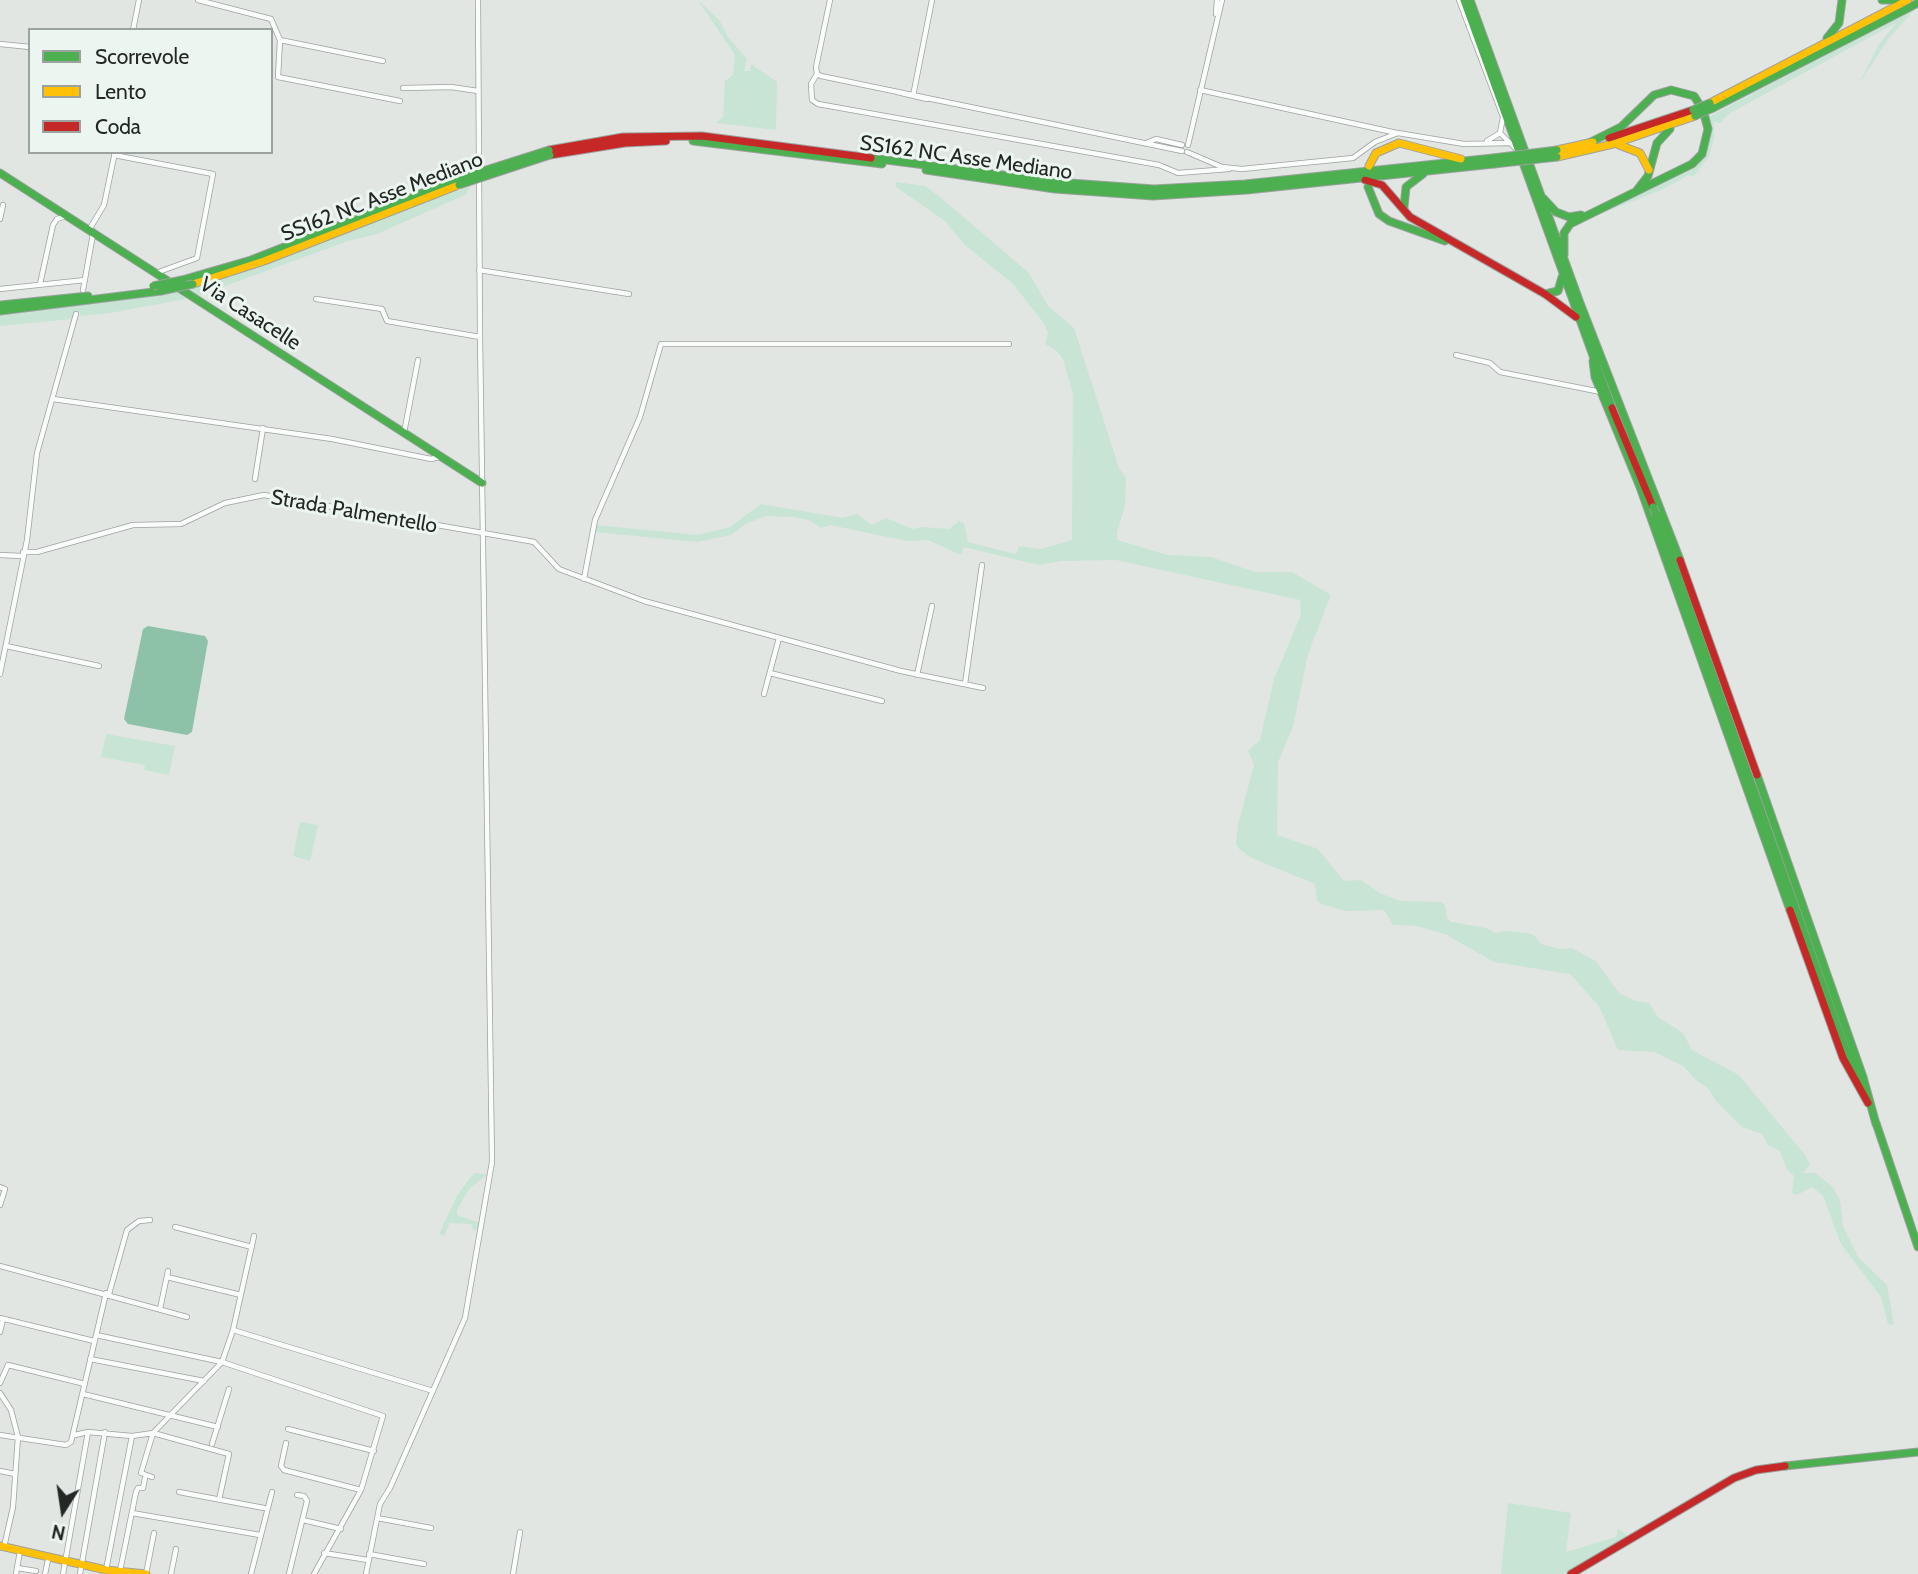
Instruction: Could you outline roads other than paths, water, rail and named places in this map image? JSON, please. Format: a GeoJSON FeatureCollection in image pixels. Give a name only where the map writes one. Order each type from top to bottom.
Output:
{"type":"FeatureCollection","features":[{"type":"Feature","properties":{"kind":"main road"},"geometry":{"type":"LineString","coordinates":[[1462,0],[1521,154],[1576,317],[1654,508],[1860,1068],[1876,1124]]}},
{"type":"Feature","properties":{"kind":"main road"},"geometry":{"type":"LineString","coordinates":[[1471,0],[1918,1247]]}},
{"type":"Feature","properties":{"kind":"main road"},"geometry":{"type":"LineString","coordinates":[[1810,51],[1835,30],[1842,0]]}},
{"type":"Feature","properties":{"kind":"main road"},"geometry":{"type":"LineString","coordinates":[[1882,0],[1900,0]]}},
{"type":"Feature","properties":{"kind":"main road","name":"SS162 NC Asse Mediano"},"geometry":{"type":"LineString","coordinates":[[1711,106],[1908,0]]}},
{"type":"Feature","properties":{"kind":"main road","name":"SS162 NC Asse Mediano"},"geometry":{"type":"LineString","coordinates":[[1557,153],[1711,106],[1918,3]]}},
{"type":"Feature","properties":{"kind":"main road"},"geometry":{"type":"LineString","coordinates":[[1563,255],[1564,233],[1584,215],[1677,174],[1702,155],[1708,129],[1703,110],[1694,96],[1677,91],[1662,92],[1621,127],[1589,143]]}},
{"type":"Feature","properties":{"kind":"main road","name":"SS162 NC Asse Mediano"},"geometry":{"type":"LineString","coordinates":[[1246,187],[1365,183],[1612,144],[1680,122],[1694,113]]}},
{"type":"Feature","properties":{"kind":"main road"},"geometry":{"type":"LineString","coordinates":[[1637,190],[1648,170],[1657,143],[1680,122]]}},
{"type":"Feature","properties":{"kind":"main road","name":"SS162 NC Asse Mediano"},"geometry":{"type":"LineString","coordinates":[[0,305],[182,280],[251,260],[459,182],[549,153],[627,140],[698,141],[774,147],[1110,188],[1208,190],[1493,161]]}},
{"type":"Feature","properties":{"kind":"main road"},"geometry":{"type":"LineString","coordinates":[[1369,166],[1376,153],[1399,143],[1474,161]]}},
{"type":"Feature","properties":{"kind":"main road"},"geometry":{"type":"LineString","coordinates":[[1612,144],[1634,148],[1645,160],[1648,170]]}},
{"type":"Feature","properties":{"kind":"main road"},"geometry":{"type":"LineString","coordinates":[[1404,207],[1406,187],[1426,172]]}},
{"type":"Feature","properties":{"kind":"main road","name":"Via Casacelle"},"geometry":{"type":"LineString","coordinates":[[0,173],[482,483]]}},
{"type":"Feature","properties":{"kind":"main road","name":"SS162 NC Asse Mediano"},"geometry":{"type":"LineString","coordinates":[[0,311],[193,284],[264,261],[459,182]]}},
{"type":"Feature","properties":{"kind":"main road"},"geometry":{"type":"LineString","coordinates":[[1458,246],[1389,221],[1378,214],[1365,183],[1382,185],[1410,217],[1545,294],[1576,317]]}},
{"type":"Feature","properties":{"kind":"main road"},"geometry":{"type":"LineString","coordinates":[[1543,198],[1563,215],[1584,215]]}},
{"type":"Feature","properties":{"kind":"main road"},"geometry":{"type":"LineString","coordinates":[[1545,294],[1558,291],[1562,277]]}},
{"type":"Feature","properties":{"kind":"main road"},"geometry":{"type":"LineString","coordinates":[[1593,361],[1601,392],[1654,508]]}},
{"type":"Feature","properties":{"kind":"main road"},"geometry":{"type":"LineString","coordinates":[[1571,1574],[1734,1478],[1756,1470],[1918,1452]]}},
{"type":"Feature","properties":{"kind":"main road"},"geometry":{"type":"LineString","coordinates":[[2,1547],[116,1572],[146,1574]]}},
{"type":"Feature","properties":{"kind":"street"},"geometry":{"type":"LineString","coordinates":[[133,28],[139,0]]}},
{"type":"Feature","properties":{"kind":"street"},"geometry":{"type":"LineString","coordinates":[[198,0],[267,15],[276,26],[280,40],[278,77],[400,100]]}},
{"type":"Feature","properties":{"kind":"street"},"geometry":{"type":"LineString","coordinates":[[366,1574],[380,1504],[390,1488],[465,1318],[492,1163],[482,534],[478,0]]}},
{"type":"Feature","properties":{"kind":"street"},"geometry":{"type":"LineString","coordinates":[[830,0],[817,74],[811,84],[812,100],[818,104],[1158,166],[1178,173],[1353,158],[1376,142],[1398,133]]}},
{"type":"Feature","properties":{"kind":"street"},"geometry":{"type":"LineString","coordinates":[[913,96],[932,0]]}},
{"type":"Feature","properties":{"kind":"street"},"geometry":{"type":"LineString","coordinates":[[1184,148],[1200,90],[1219,0]]}},
{"type":"Feature","properties":{"kind":"street"},"geometry":{"type":"LineString","coordinates":[[1462,0],[1503,117],[1500,133]]}},
{"type":"Feature","properties":{"kind":"street"},"geometry":{"type":"LineString","coordinates":[[280,40],[383,61]]}},
{"type":"Feature","properties":{"kind":"street"},"geometry":{"type":"LineString","coordinates":[[0,44],[28,47]]}},
{"type":"Feature","properties":{"kind":"street"},"geometry":{"type":"LineString","coordinates":[[817,74],[1146,143],[1156,139],[1184,148],[1229,169]]}},
{"type":"Feature","properties":{"kind":"street"},"geometry":{"type":"LineString","coordinates":[[403,88],[451,87],[478,91]]}},
{"type":"Feature","properties":{"kind":"street"},"geometry":{"type":"LineString","coordinates":[[1200,90],[1398,133],[1464,144],[1509,143]]}},
{"type":"Feature","properties":{"kind":"street"},"geometry":{"type":"LineString","coordinates":[[1500,133],[1521,154]]}},
{"type":"Feature","properties":{"kind":"street"},"geometry":{"type":"LineString","coordinates":[[1482,143],[1500,133]]}},
{"type":"Feature","properties":{"kind":"street"},"geometry":{"type":"LineString","coordinates":[[83,290],[91,232],[104,205],[115,154],[213,174],[197,258],[155,274]]}},
{"type":"Feature","properties":{"kind":"street"},"geometry":{"type":"LineString","coordinates":[[0,219],[3,205]]}},
{"type":"Feature","properties":{"kind":"street"},"geometry":{"type":"LineString","coordinates":[[40,284],[53,225],[57,219],[67,216]]}},
{"type":"Feature","properties":{"kind":"street"},"geometry":{"type":"LineString","coordinates":[[480,270],[629,294]]}},
{"type":"Feature","properties":{"kind":"street"},"geometry":{"type":"LineString","coordinates":[[0,289],[85,280]]}},
{"type":"Feature","properties":{"kind":"street"},"geometry":{"type":"LineString","coordinates":[[316,299],[382,309],[387,321],[480,337]]}},
{"type":"Feature","properties":{"kind":"street"},"geometry":{"type":"LineString","coordinates":[[0,674],[33,504],[37,453],[76,314]]}},
{"type":"Feature","properties":{"kind":"street"},"geometry":{"type":"LineString","coordinates":[[584,579],[595,520],[640,416],[661,344],[1009,344]]}},
{"type":"Feature","properties":{"kind":"street"},"geometry":{"type":"LineString","coordinates":[[1456,355],[1490,363],[1500,372],[1601,392]]}},
{"type":"Feature","properties":{"kind":"street"},"geometry":{"type":"LineString","coordinates":[[404,434],[418,360]]}},
{"type":"Feature","properties":{"kind":"street"},"geometry":{"type":"LineString","coordinates":[[53,399],[263,428],[431,459],[439,457]]}},
{"type":"Feature","properties":{"kind":"street"},"geometry":{"type":"LineString","coordinates":[[254,479],[263,428]]}},
{"type":"Feature","properties":{"kind":"street","name":"Strada Palmentello"},"geometry":{"type":"LineString","coordinates":[[0,555],[46,549],[133,525],[181,524],[225,503],[264,495],[534,542],[552,564],[644,601],[917,675],[983,688]]}},
{"type":"Feature","properties":{"kind":"street"},"geometry":{"type":"LineString","coordinates":[[965,684],[982,565]]}},
{"type":"Feature","properties":{"kind":"street"},"geometry":{"type":"LineString","coordinates":[[917,675],[932,606]]}},
{"type":"Feature","properties":{"kind":"street"},"geometry":{"type":"LineString","coordinates":[[764,694],[779,638]]}},
{"type":"Feature","properties":{"kind":"street"},"geometry":{"type":"LineString","coordinates":[[6,646],[99,666]]}},
{"type":"Feature","properties":{"kind":"street"},"geometry":{"type":"LineString","coordinates":[[769,673],[882,701]]}},
{"type":"Feature","properties":{"kind":"street"},"geometry":{"type":"LineString","coordinates":[[0,1187],[5,1189],[0,1205]]}},
{"type":"Feature","properties":{"kind":"street"},"geometry":{"type":"LineString","coordinates":[[0,1434],[66,1445],[74,1436],[95,1338],[127,1230],[139,1221],[150,1220]]}},
{"type":"Feature","properties":{"kind":"street"},"geometry":{"type":"LineString","coordinates":[[175,1234],[176,1227],[252,1247]]}},
{"type":"Feature","properties":{"kind":"street"},"geometry":{"type":"LineString","coordinates":[[152,1476],[141,1473],[153,1433],[222,1362],[233,1330],[254,1236]]}},
{"type":"Feature","properties":{"kind":"street"},"geometry":{"type":"LineString","coordinates":[[0,1266],[108,1293],[187,1317]]}},
{"type":"Feature","properties":{"kind":"street"},"geometry":{"type":"LineString","coordinates":[[160,1309],[167,1274],[241,1295]]}},
{"type":"Feature","properties":{"kind":"street"},"geometry":{"type":"LineString","coordinates":[[0,1332],[2,1319],[222,1362],[383,1416],[361,1490],[314,1574]]}},
{"type":"Feature","properties":{"kind":"street"},"geometry":{"type":"LineString","coordinates":[[233,1330],[433,1391]]}},
{"type":"Feature","properties":{"kind":"street"},"geometry":{"type":"LineString","coordinates":[[90,1359],[205,1381]]}},
{"type":"Feature","properties":{"kind":"street"},"geometry":{"type":"LineString","coordinates":[[0,1383],[8,1365],[85,1384]]}},
{"type":"Feature","properties":{"kind":"street"},"geometry":{"type":"LineString","coordinates":[[212,1444],[229,1389]]}},
{"type":"Feature","properties":{"kind":"street"},"geometry":{"type":"LineString","coordinates":[[0,1392],[11,1410],[18,1437],[13,1507],[2,1547]]}},
{"type":"Feature","properties":{"kind":"street"},"geometry":{"type":"LineString","coordinates":[[83,1394],[218,1427]]}},
{"type":"Feature","properties":{"kind":"street"},"geometry":{"type":"LineString","coordinates":[[288,1429],[374,1451]]}},
{"type":"Feature","properties":{"kind":"street"},"geometry":{"type":"LineString","coordinates":[[74,1436],[88,1432],[132,1436],[153,1433],[229,1454],[219,1500]]}},
{"type":"Feature","properties":{"kind":"street"},"geometry":{"type":"LineString","coordinates":[[63,1574],[88,1432]]}},
{"type":"Feature","properties":{"kind":"street"},"geometry":{"type":"LineString","coordinates":[[80,1574],[105,1433]]}},
{"type":"Feature","properties":{"kind":"street"},"geometry":{"type":"LineString","coordinates":[[106,1570],[132,1436]]}},
{"type":"Feature","properties":{"kind":"street"},"geometry":{"type":"LineString","coordinates":[[286,1443],[281,1466],[284,1469],[361,1490]]}},
{"type":"Feature","properties":{"kind":"street"},"geometry":{"type":"LineString","coordinates":[[0,1471],[15,1474]]}},
{"type":"Feature","properties":{"kind":"street"},"geometry":{"type":"LineString","coordinates":[[116,1572],[136,1492],[138,1488],[143,1488],[145,1478]]}},
{"type":"Feature","properties":{"kind":"street"},"geometry":{"type":"LineString","coordinates":[[179,1492],[264,1508]]}},
{"type":"Feature","properties":{"kind":"street"},"geometry":{"type":"LineString","coordinates":[[251,1574],[272,1492]]}},
{"type":"Feature","properties":{"kind":"street"},"geometry":{"type":"LineString","coordinates":[[289,1574],[307,1502],[304,1496],[297,1494]]}},
{"type":"Feature","properties":{"kind":"street"},"geometry":{"type":"LineString","coordinates":[[132,1513],[260,1535]]}},
{"type":"Feature","properties":{"kind":"street"},"geometry":{"type":"LineString","coordinates":[[377,1518],[431,1528]]}},
{"type":"Feature","properties":{"kind":"street"},"geometry":{"type":"LineString","coordinates":[[303,1520],[341,1529]]}},
{"type":"Feature","properties":{"kind":"street"},"geometry":{"type":"LineString","coordinates":[[513,1574],[520,1532]]}},
{"type":"Feature","properties":{"kind":"street"},"geometry":{"type":"LineString","coordinates":[[146,1574],[154,1533]]}},
{"type":"Feature","properties":{"kind":"street"},"geometry":{"type":"LineString","coordinates":[[171,1574],[176,1549]]}},
{"type":"Feature","properties":{"kind":"street"},"geometry":{"type":"LineString","coordinates":[[20,1551],[17,1571],[36,1572]]}},
{"type":"Feature","properties":{"kind":"street"},"geometry":{"type":"LineString","coordinates":[[324,1553],[424,1564]]}},
{"type":"Feature","properties":{"kind":"street"},"geometry":{"type":"LineString","coordinates":[[45,1574],[49,1558]]}}]}
